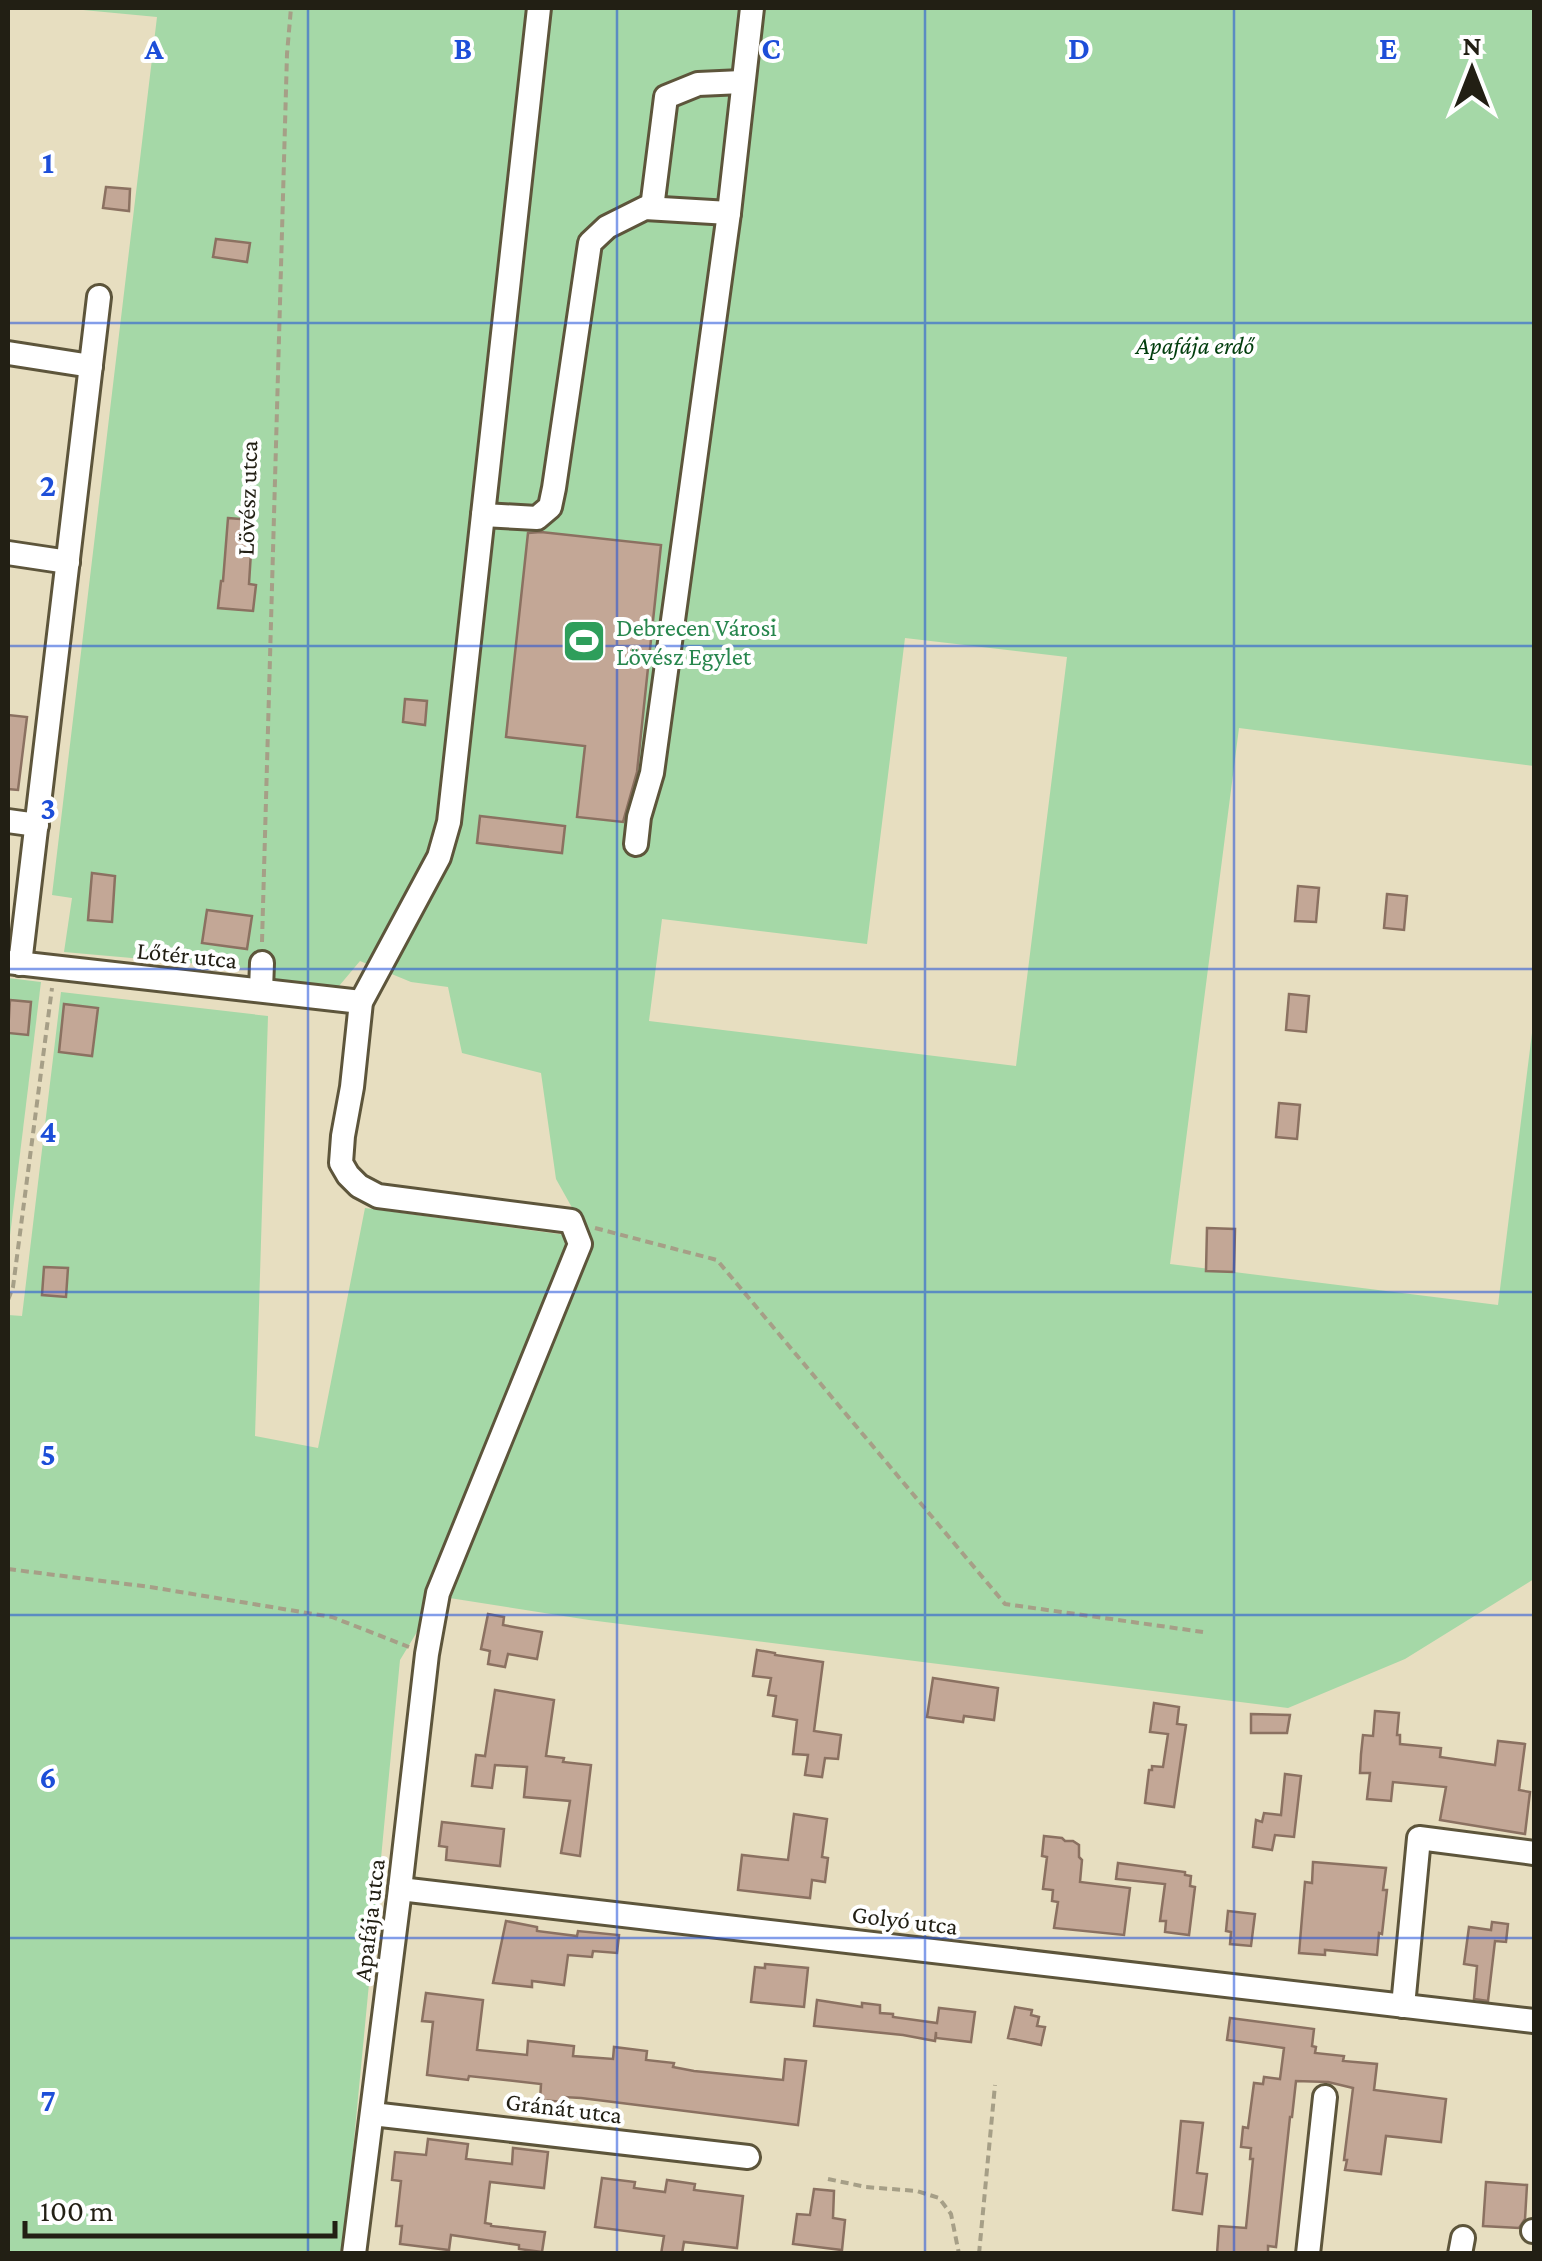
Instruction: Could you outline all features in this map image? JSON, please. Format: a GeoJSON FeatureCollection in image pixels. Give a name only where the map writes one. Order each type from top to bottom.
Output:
{"type":"FeatureCollection","features":[{"type":"Feature","properties":{"kind":"street"},"geometry":{"type":"LineString","coordinates":[[539,8],[449,822],[439,858],[361,1002],[341,1163],[359,1186],[378,1196],[571,1221]]}},
{"type":"Feature","properties":{"kind":"street"},"geometry":{"type":"LineString","coordinates":[[636,844],[639,817],[652,773],[729,213],[752,8]]}},
{"type":"Feature","properties":{"kind":"street"},"geometry":{"type":"LineString","coordinates":[[652,208],[666,97],[698,84],[742,82]]}},
{"type":"Feature","properties":{"kind":"street"},"geometry":{"type":"LineString","coordinates":[[483,515],[537,518],[550,508],[590,243],[607,226],[645,208],[729,213]]}},
{"type":"Feature","properties":{"kind":"street"},"geometry":{"type":"LineString","coordinates":[[14,963],[37,825],[100,298]]}},
{"type":"Feature","properties":{"kind":"street"},"geometry":{"type":"LineString","coordinates":[[8,353],[91,366]]}},
{"type":"Feature","properties":{"kind":"street"},"geometry":{"type":"LineString","coordinates":[[8,553],[68,562]]}},
{"type":"Feature","properties":{"kind":"street"},"geometry":{"type":"LineString","coordinates":[[8,821],[37,825]]}},
{"type":"Feature","properties":{"kind":"street","name":"Lőtér utca"},"geometry":{"type":"LineString","coordinates":[[14,963],[361,1002]]}},
{"type":"Feature","properties":{"kind":"street"},"geometry":{"type":"LineString","coordinates":[[261,990],[262,963]]}},
{"type":"Feature","properties":{"kind":"street","name":"Apafája utca"},"geometry":{"type":"LineString","coordinates":[[354,2254],[427,1654],[438,1592],[580,1244],[571,1221]]}},
{"type":"Feature","properties":{"kind":"street"},"geometry":{"type":"LineString","coordinates":[[1403,2006],[1418,1838],[1534,1853]]}},
{"type":"Feature","properties":{"kind":"street","name":"Golyó utca"},"geometry":{"type":"LineString","coordinates":[[400,1889],[1534,2021]]}},
{"type":"Feature","properties":{"kind":"street"},"geometry":{"type":"LineString","coordinates":[[1308,2254],[1325,2097]]}},
{"type":"Feature","properties":{"kind":"street","name":"Gránát utca"},"geometry":{"type":"LineString","coordinates":[[372,2114],[748,2158]]}},
{"type":"Feature","properties":{"kind":"path","name":"Lövész utca"},"geometry":{"type":"LineString","coordinates":[[262,963],[291,8]]}},
{"type":"Feature","properties":{"kind":"path"},"geometry":{"type":"LineString","coordinates":[[8,1300],[54,968]]}},
{"type":"Feature","properties":{"kind":"path"},"geometry":{"type":"LineString","coordinates":[[571,1221],[717,1260],[1006,1604],[1203,1632]]}},
{"type":"Feature","properties":{"kind":"path"},"geometry":{"type":"LineString","coordinates":[[8,1569],[332,1617],[427,1654]]}},
{"type":"Feature","properties":{"kind":"path"},"geometry":{"type":"LineString","coordinates":[[978,2254],[996,2085]]}},
{"type":"Feature","properties":{"kind":"path"},"geometry":{"type":"LineString","coordinates":[[828,2180],[917,2191],[939,2198],[951,2214],[958,2254]]}},
{"type":"Feature","properties":{"kind":"green space","name":"Apafája erdő"},"geometry":{"type":"Polygon","coordinates":[[[62,8],[1534,8],[1534,766],[1239,728],[1170,1264],[1498,1305],[1534,1017],[1534,1579],[1405,1659],[1288,1708],[589,1620],[424,1594],[420,1627],[400,1660],[345,2234],[340,2253],[8,2251],[8,1315],[22,1316],[61,992],[268,1016],[255,1436],[318,1448],[365,1208],[589,1238],[556,1179],[541,1073],[462,1053],[448,987],[411,982],[360,961],[334,992],[268,985],[267,970],[64,952],[72,898],[52,895],[157,17],[62,8]],[[905,638],[867,944],[662,919],[649,1021],[1016,1066],[1067,657],[905,638]]]}},
{"type":"Feature","properties":{"kind":"green space"},"geometry":{"type":"Polygon","coordinates":[[[8,978],[41,982],[8,1252],[8,978]]]}},
{"type":"Feature","properties":{"kind":"building"},"geometry":{"type":"Polygon","coordinates":[[[106,187],[130,189],[129,211],[103,208],[106,187]]]}},
{"type":"Feature","properties":{"kind":"building"},"geometry":{"type":"Polygon","coordinates":[[[216,239],[250,243],[247,262],[213,257],[216,239]]]}},
{"type":"Feature","properties":{"kind":"building"},"geometry":{"type":"Polygon","coordinates":[[[228,518],[253,520],[249,584],[256,585],[253,611],[218,608],[228,518]]]}},
{"type":"Feature","properties":{"kind":"building","name":"Debrecen Városi Lövész Egylet"},"geometry":{"type":"Polygon","coordinates":[[[528,533],[661,545],[637,772],[623,822],[577,817],[585,746],[506,737],[528,533]]]}},
{"type":"Feature","properties":{"kind":"building"},"geometry":{"type":"Polygon","coordinates":[[[405,699],[427,701],[425,725],[403,722],[405,699]]]}},
{"type":"Feature","properties":{"kind":"building"},"geometry":{"type":"Polygon","coordinates":[[[8,715],[27,717],[18,790],[8,789],[8,715]]]}},
{"type":"Feature","properties":{"kind":"building"},"geometry":{"type":"Polygon","coordinates":[[[480,816],[565,826],[562,853],[477,843],[480,816]]]}},
{"type":"Feature","properties":{"kind":"building"},"geometry":{"type":"Polygon","coordinates":[[[92,873],[115,876],[112,922],[88,920],[92,873]]]}},
{"type":"Feature","properties":{"kind":"building"},"geometry":{"type":"Polygon","coordinates":[[[1298,886],[1319,888],[1316,922],[1295,921],[1298,886]]]}},
{"type":"Feature","properties":{"kind":"building"},"geometry":{"type":"Polygon","coordinates":[[[1387,894],[1407,896],[1404,930],[1384,928],[1387,894]]]}},
{"type":"Feature","properties":{"kind":"building"},"geometry":{"type":"Polygon","coordinates":[[[207,910],[252,916],[247,949],[202,943],[207,910]]]}},
{"type":"Feature","properties":{"kind":"building"},"geometry":{"type":"Polygon","coordinates":[[[1289,994],[1309,996],[1306,1032],[1286,1030],[1289,994]]]}},
{"type":"Feature","properties":{"kind":"building"},"geometry":{"type":"Polygon","coordinates":[[[10,1000],[31,1002],[28,1035],[8,1033],[10,1000]]]}},
{"type":"Feature","properties":{"kind":"building"},"geometry":{"type":"Polygon","coordinates":[[[64,1004],[98,1008],[92,1056],[59,1052],[64,1004]]]}},
{"type":"Feature","properties":{"kind":"building"},"geometry":{"type":"Polygon","coordinates":[[[1279,1103],[1300,1105],[1297,1139],[1276,1137],[1279,1103]]]}},
{"type":"Feature","properties":{"kind":"building"},"geometry":{"type":"Polygon","coordinates":[[[1207,1228],[1235,1229],[1234,1272],[1206,1271],[1207,1228]]]}},
{"type":"Feature","properties":{"kind":"building"},"geometry":{"type":"Polygon","coordinates":[[[44,1267],[68,1268],[66,1297],[42,1295],[44,1267]]]}},
{"type":"Feature","properties":{"kind":"building"},"geometry":{"type":"Polygon","coordinates":[[[488,1614],[504,1617],[503,1625],[542,1632],[537,1659],[508,1654],[505,1667],[488,1664],[490,1651],[481,1649],[488,1614]]]}},
{"type":"Feature","properties":{"kind":"building"},"geometry":{"type":"Polygon","coordinates":[[[757,1650],[823,1662],[814,1731],[841,1735],[838,1759],[825,1758],[822,1777],[805,1775],[808,1755],[793,1754],[797,1720],[773,1716],[776,1696],[768,1695],[771,1678],[753,1676],[757,1650]]]}},
{"type":"Feature","properties":{"kind":"building"},"geometry":{"type":"Polygon","coordinates":[[[933,1678],[998,1688],[994,1720],[964,1716],[963,1722],[927,1717],[933,1678]]]}},
{"type":"Feature","properties":{"kind":"building"},"geometry":{"type":"Polygon","coordinates":[[[495,1690],[554,1700],[546,1756],[591,1765],[580,1856],[561,1853],[570,1801],[524,1797],[527,1767],[495,1765],[492,1788],[472,1786],[476,1755],[485,1756],[495,1690]]]}},
{"type":"Feature","properties":{"kind":"building"},"geometry":{"type":"Polygon","coordinates":[[[1154,1703],[1179,1707],[1177,1724],[1186,1725],[1174,1807],[1145,1803],[1149,1770],[1152,1766],[1163,1767],[1168,1734],[1150,1732],[1154,1703]]]}},
{"type":"Feature","properties":{"kind":"building"},"geometry":{"type":"Polygon","coordinates":[[[1375,1711],[1399,1713],[1400,1744],[1441,1748],[1440,1757],[1495,1765],[1498,1741],[1525,1744],[1519,1790],[1530,1792],[1525,1834],[1440,1820],[1446,1787],[1393,1782],[1391,1801],[1367,1799],[1370,1773],[1360,1773],[1361,1754],[1363,1735],[1373,1736],[1375,1711]]]}},
{"type":"Feature","properties":{"kind":"building"},"geometry":{"type":"Polygon","coordinates":[[[1251,1714],[1290,1715],[1287,1733],[1251,1733],[1251,1714]]]}},
{"type":"Feature","properties":{"kind":"building"},"geometry":{"type":"Polygon","coordinates":[[[1285,1774],[1301,1776],[1294,1837],[1275,1835],[1272,1850],[1253,1847],[1256,1820],[1262,1822],[1264,1813],[1281,1815],[1285,1774]]]}},
{"type":"Feature","properties":{"kind":"building"},"geometry":{"type":"Polygon","coordinates":[[[794,1814],[827,1819],[822,1857],[828,1858],[825,1882],[812,1880],[810,1898],[738,1890],[742,1855],[788,1860],[794,1814]]]}},
{"type":"Feature","properties":{"kind":"building"},"geometry":{"type":"Polygon","coordinates":[[[442,1822],[504,1829],[500,1866],[446,1860],[447,1847],[439,1846],[442,1822]]]}},
{"type":"Feature","properties":{"kind":"building"},"geometry":{"type":"Polygon","coordinates":[[[1044,1836],[1079,1845],[1080,1882],[1130,1888],[1124,1935],[1054,1928],[1058,1902],[1052,1901],[1053,1890],[1043,1889],[1047,1857],[1042,1856],[1044,1836]]]}},
{"type":"Feature","properties":{"kind":"building"},"geometry":{"type":"Polygon","coordinates":[[[1313,1862],[1386,1868],[1383,1890],[1387,1890],[1377,1955],[1325,1950],[1325,1955],[1299,1953],[1305,1882],[1312,1883],[1313,1862]]]}},
{"type":"Feature","properties":{"kind":"building"},"geometry":{"type":"Polygon","coordinates":[[[1118,1863],[1191,1876],[1190,1886],[1195,1887],[1189,1935],[1165,1932],[1166,1921],[1160,1921],[1165,1884],[1116,1879],[1118,1863]]]}},
{"type":"Feature","properties":{"kind":"building"},"geometry":{"type":"Polygon","coordinates":[[[1228,1911],[1255,1914],[1251,1946],[1230,1944],[1231,1932],[1226,1931],[1228,1911]]]}},
{"type":"Feature","properties":{"kind":"building"},"geometry":{"type":"Polygon","coordinates":[[[506,1921],[537,1927],[537,1931],[577,1936],[578,1931],[619,1935],[617,1953],[568,1955],[564,1985],[532,1981],[532,1987],[493,1983],[506,1921]]]}},
{"type":"Feature","properties":{"kind":"building"},"geometry":{"type":"Polygon","coordinates":[[[1492,1922],[1508,1924],[1506,1942],[1495,1941],[1488,2001],[1474,1999],[1477,1966],[1464,1964],[1469,1927],[1491,1930],[1492,1922]]]}},
{"type":"Feature","properties":{"kind":"building"},"geometry":{"type":"Polygon","coordinates":[[[765,1964],[808,1968],[804,2007],[751,2002],[755,1967],[765,1968],[765,1964]]]}},
{"type":"Feature","properties":{"kind":"building"},"geometry":{"type":"Polygon","coordinates":[[[426,1993],[483,2000],[477,2050],[527,2055],[528,2041],[574,2046],[573,2056],[613,2059],[614,2047],[647,2051],[646,2060],[674,2063],[673,2067],[783,2080],[785,2059],[806,2061],[798,2125],[581,2098],[564,2097],[564,2102],[540,2100],[541,2084],[427,2075],[433,2022],[422,2021],[426,1993]]]}},
{"type":"Feature","properties":{"kind":"building"},"geometry":{"type":"Polygon","coordinates":[[[817,2000],[862,2007],[862,2003],[880,2005],[880,2013],[937,2023],[939,2008],[975,2012],[971,2042],[936,2038],[936,2032],[935,2041],[814,2026],[817,2000]]]}},
{"type":"Feature","properties":{"kind":"building"},"geometry":{"type":"Polygon","coordinates":[[[1015,2007],[1032,2010],[1031,2015],[1039,2017],[1037,2026],[1045,2027],[1041,2045],[1008,2038],[1015,2007]]]}},
{"type":"Feature","properties":{"kind":"building"},"geometry":{"type":"Polygon","coordinates":[[[1230,2018],[1314,2029],[1315,2053],[1377,2064],[1374,2090],[1446,2099],[1441,2142],[1386,2136],[1381,2174],[1345,2170],[1353,2088],[1296,2081],[1276,2247],[1268,2246],[1268,2254],[1217,2254],[1219,2226],[1246,2228],[1253,2159],[1251,2148],[1241,2147],[1243,2127],[1248,2128],[1254,2083],[1263,2084],[1264,2077],[1280,2079],[1284,2048],[1227,2040],[1230,2018]]]}},
{"type":"Feature","properties":{"kind":"building"},"geometry":{"type":"Polygon","coordinates":[[[1181,2121],[1203,2123],[1197,2173],[1207,2174],[1202,2214],[1173,2210],[1181,2121]]]}},
{"type":"Feature","properties":{"kind":"building"},"geometry":{"type":"Polygon","coordinates":[[[428,2139],[468,2144],[466,2159],[512,2164],[513,2148],[548,2152],[544,2188],[490,2182],[485,2223],[545,2232],[542,2252],[451,2235],[449,2250],[400,2244],[402,2226],[396,2226],[401,2181],[392,2180],[395,2152],[426,2155],[428,2139]]]}},
{"type":"Feature","properties":{"kind":"building"},"geometry":{"type":"Polygon","coordinates":[[[602,2178],[635,2182],[634,2188],[665,2192],[667,2180],[695,2184],[694,2190],[743,2196],[737,2248],[684,2242],[682,2254],[661,2254],[664,2236],[595,2227],[602,2178]]]}},
{"type":"Feature","properties":{"kind":"building"},"geometry":{"type":"Polygon","coordinates":[[[1486,2182],[1527,2185],[1525,2219],[1519,2228],[1483,2226],[1486,2182]]]}},
{"type":"Feature","properties":{"kind":"building"},"geometry":{"type":"Polygon","coordinates":[[[814,2189],[834,2191],[833,2218],[845,2220],[842,2250],[793,2244],[797,2214],[810,2215],[814,2189]]]}},
{"type":"Feature","properties":{"kind":"place","name":"Debrecen Városi Lövész Egylet"},"geometry":{"type":"Point","coordinates":[584,641]}}]}
